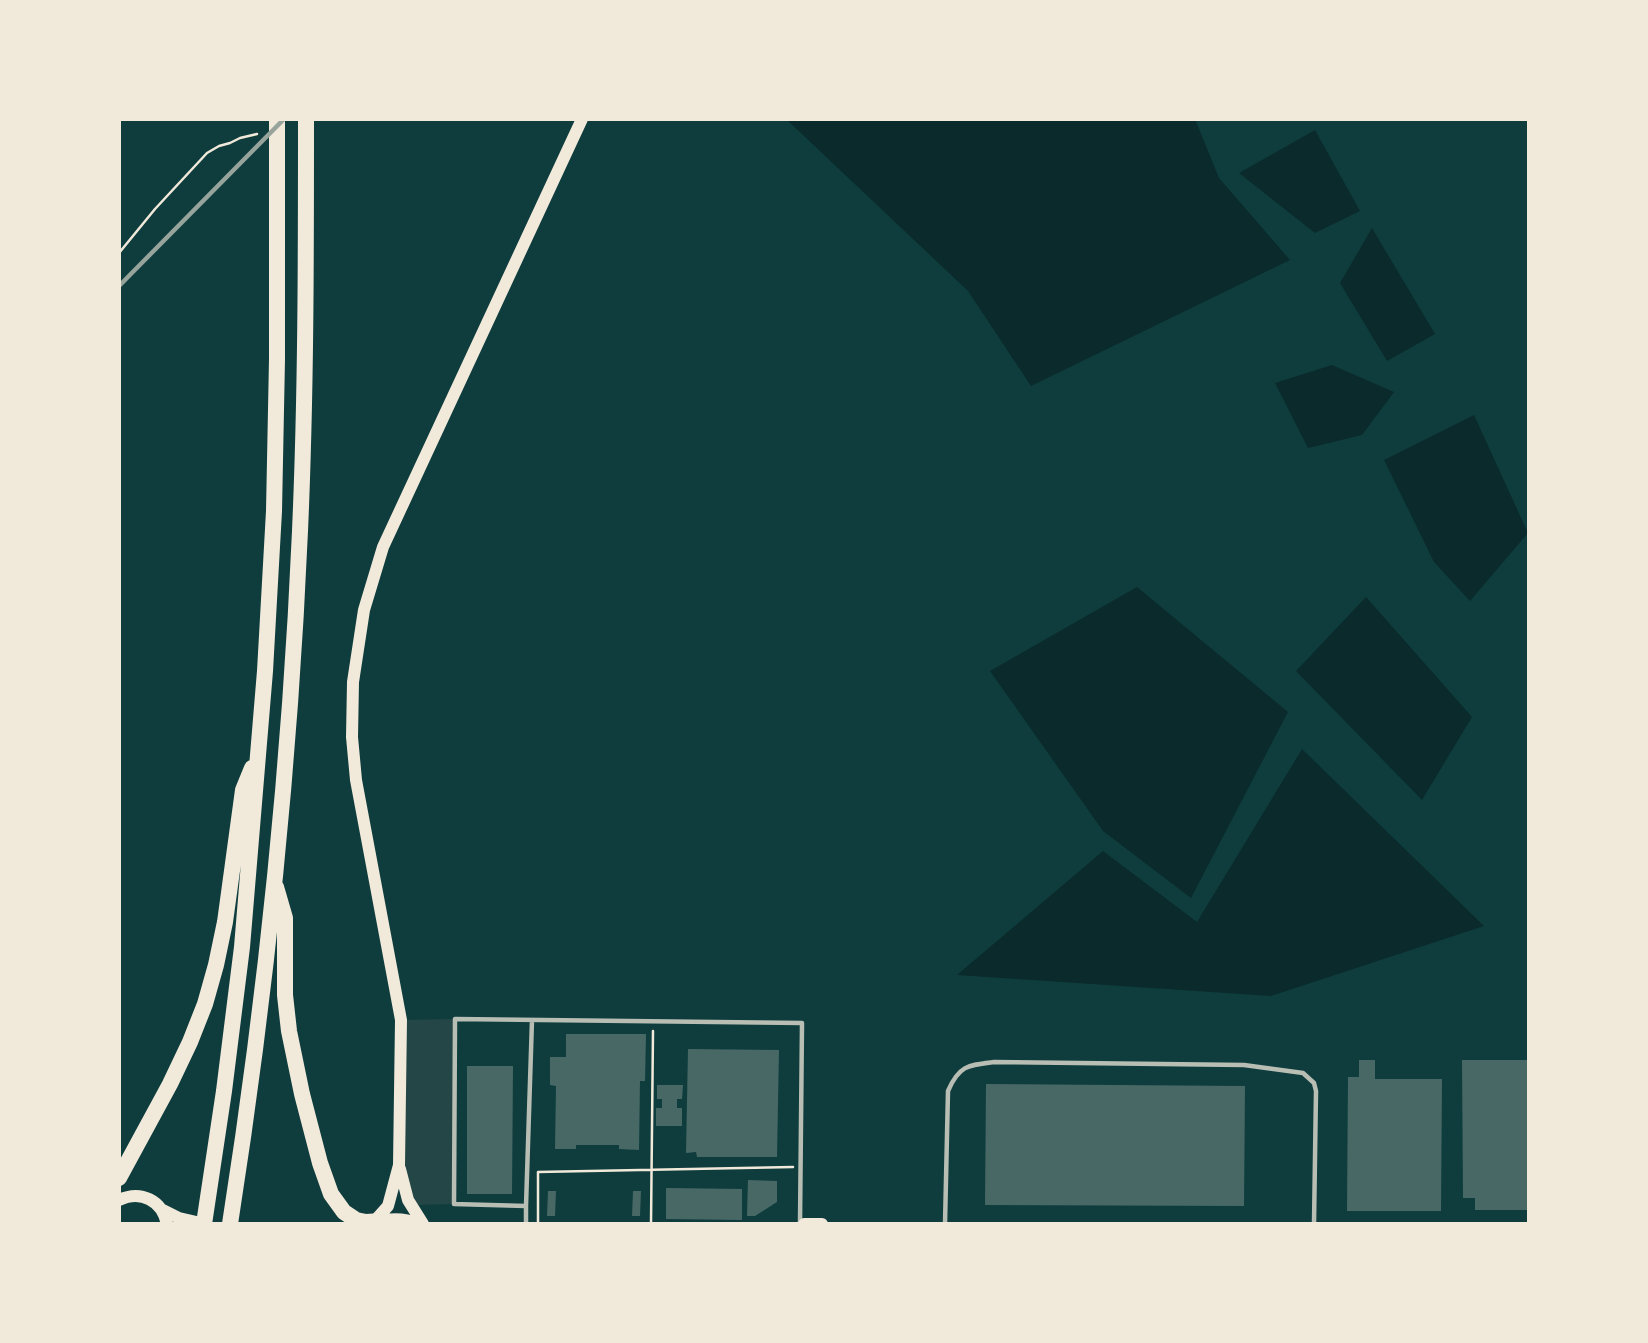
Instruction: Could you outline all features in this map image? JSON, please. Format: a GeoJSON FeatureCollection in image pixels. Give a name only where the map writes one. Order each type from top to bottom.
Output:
{"type":"FeatureCollection","features":[{"type":"Feature","properties":{"kind":"highway"},"geometry":{"type":"LineString","coordinates":[[205,1224],[242,947],[266,659],[274,511],[277,119]]}},
{"type":"Feature","properties":{"kind":"highway"},"geometry":{"type":"LineString","coordinates":[[230,1224],[258,1023],[274,882],[290,698],[300,532],[306,310],[306,119]]}},
{"type":"Feature","properties":{"kind":"highway"},"geometry":{"type":"LineString","coordinates":[[119,1178],[170,1084],[205,1004],[225,922],[243,790],[258,752]]}},
{"type":"Feature","properties":{"kind":"highway"},"geometry":{"type":"LineString","coordinates":[[274,882],[285,918],[285,995],[289,1031],[320,1163],[338,1206],[356,1220],[376,1223]]}},
{"type":"Feature","properties":{"kind":"main road"},"geometry":{"type":"LineString","coordinates":[[376,1223],[388,1206],[399,1165],[401,1020],[356,780],[352,737],[353,682],[364,610],[383,547],[582,119]]}},
{"type":"Feature","properties":{"kind":"main road"},"geometry":{"type":"LineString","coordinates":[[399,1165],[408,1200],[421,1224]]}},
{"type":"Feature","properties":{"kind":"main road"},"geometry":{"type":"LineString","coordinates":[[119,1200],[126,1196],[146,1197],[161,1209],[167,1224]]}},
{"type":"Feature","properties":{"kind":"main road"},"geometry":{"type":"LineString","coordinates":[[161,1209],[179,1219],[205,1224]]}},
{"type":"Feature","properties":{"kind":"main road"},"geometry":{"type":"LineString","coordinates":[[376,1223],[401,1219],[421,1224]]}},
{"type":"Feature","properties":{"kind":"main road"},"geometry":{"type":"LineString","coordinates":[[802,1224],[822,1224]]}},
{"type":"Feature","properties":{"kind":"lane"},"geometry":{"type":"LineString","coordinates":[[526,1206],[454,1204],[455,1019],[802,1023],[802,1224]]}},
{"type":"Feature","properties":{"kind":"lane"},"geometry":{"type":"LineString","coordinates":[[526,1224],[532,1020]]}},
{"type":"Feature","properties":{"kind":"lane"},"geometry":{"type":"LineString","coordinates":[[945,1224],[948,1091],[952,1080],[968,1065],[994,1062],[1244,1065],[1303,1073],[1314,1083],[1316,1091],[1314,1224]]}},
{"type":"Feature","properties":{"kind":"path"},"geometry":{"type":"LineString","coordinates":[[119,253],[207,153],[240,138],[257,134]]}},
{"type":"Feature","properties":{"kind":"path"},"geometry":{"type":"LineString","coordinates":[[651,1224],[653,1021]]}},
{"type":"Feature","properties":{"kind":"path"},"geometry":{"type":"LineString","coordinates":[[538,1224],[538,1172],[800,1167]]}},
{"type":"Feature","properties":{"kind":"shaded area"},"geometry":{"type":"Polygon","coordinates":[[[786,119],[1195,119],[1219,178],[1290,260],[1031,386],[968,291],[786,119]]]}},
{"type":"Feature","properties":{"kind":"shaded area"},"geometry":{"type":"Polygon","coordinates":[[[1315,130],[1360,211],[1315,233],[1239,173],[1315,130]]]}},
{"type":"Feature","properties":{"kind":"shaded area"},"geometry":{"type":"Polygon","coordinates":[[[1372,228],[1435,334],[1387,361],[1340,283],[1372,228]]]}},
{"type":"Feature","properties":{"kind":"shaded area"},"geometry":{"type":"Polygon","coordinates":[[[1332,365],[1394,392],[1362,435],[1308,448],[1275,383],[1332,365]]]}},
{"type":"Feature","properties":{"kind":"shaded area"},"geometry":{"type":"Polygon","coordinates":[[[1474,415],[1528,533],[1470,601],[1434,562],[1384,460],[1474,415]]]}},
{"type":"Feature","properties":{"kind":"shaded area"},"geometry":{"type":"Polygon","coordinates":[[[1137,587],[1288,712],[1191,898],[1103,831],[990,671],[1137,587]]]}},
{"type":"Feature","properties":{"kind":"shaded area"},"geometry":{"type":"Polygon","coordinates":[[[1366,597],[1472,717],[1422,800],[1296,671],[1366,597]]]}},
{"type":"Feature","properties":{"kind":"shaded area"},"geometry":{"type":"Polygon","coordinates":[[[1302,749],[1484,926],[1271,996],[957,975],[1103,851],[1197,922],[1302,749]]]}},
{"type":"Feature","properties":{"kind":"shaded area"},"geometry":{"type":"Polygon","coordinates":[[[455,1019],[454,1204],[411,1205],[399,1165],[401,1020],[455,1019]]]}},
{"type":"Feature","properties":{"kind":"building"},"geometry":{"type":"Polygon","coordinates":[[[566,1034],[646,1034],[645,1081],[640,1081],[639,1150],[619,1149],[619,1145],[576,1145],[576,1149],[555,1149],[556,1086],[550,1085],[550,1057],[566,1057],[566,1034]]]}},
{"type":"Feature","properties":{"kind":"building"},"geometry":{"type":"Polygon","coordinates":[[[688,1049],[779,1050],[777,1157],[697,1157],[696,1152],[686,1153],[688,1049]]]}},
{"type":"Feature","properties":{"kind":"building"},"geometry":{"type":"Polygon","coordinates":[[[1359,1060],[1375,1060],[1375,1079],[1442,1079],[1441,1211],[1347,1211],[1348,1077],[1359,1077],[1359,1060]]]}},
{"type":"Feature","properties":{"kind":"building"},"geometry":{"type":"Polygon","coordinates":[[[1462,1060],[1529,1060],[1529,1210],[1475,1210],[1475,1198],[1463,1198],[1462,1060]]]}},
{"type":"Feature","properties":{"kind":"building"},"geometry":{"type":"Polygon","coordinates":[[[467,1066],[513,1066],[512,1194],[467,1194],[467,1066]]]}},
{"type":"Feature","properties":{"kind":"building"},"geometry":{"type":"Polygon","coordinates":[[[986,1084],[1245,1086],[1244,1206],[985,1205],[986,1084]]]}},
{"type":"Feature","properties":{"kind":"building"},"geometry":{"type":"Polygon","coordinates":[[[657,1085],[683,1085],[682,1099],[677,1099],[677,1108],[682,1108],[682,1126],[656,1126],[656,1108],[662,1108],[662,1099],[657,1099],[657,1085]]]}},
{"type":"Feature","properties":{"kind":"building"},"geometry":{"type":"Polygon","coordinates":[[[748,1180],[777,1181],[777,1202],[755,1216],[747,1216],[748,1180]]]}},
{"type":"Feature","properties":{"kind":"building"},"geometry":{"type":"Polygon","coordinates":[[[666,1188],[742,1189],[742,1220],[666,1219],[666,1188]]]}},
{"type":"Feature","properties":{"kind":"building"},"geometry":{"type":"Polygon","coordinates":[[[548,1191],[556,1191],[555,1216],[547,1216],[548,1191]]]}},
{"type":"Feature","properties":{"kind":"building"},"geometry":{"type":"Polygon","coordinates":[[[633,1191],[641,1191],[640,1216],[632,1216],[633,1191]]]}},
{"type":"Feature","properties":{"kind":"railway"},"geometry":{"type":"LineString","coordinates":[[119,286],[284,119]]}}]}
